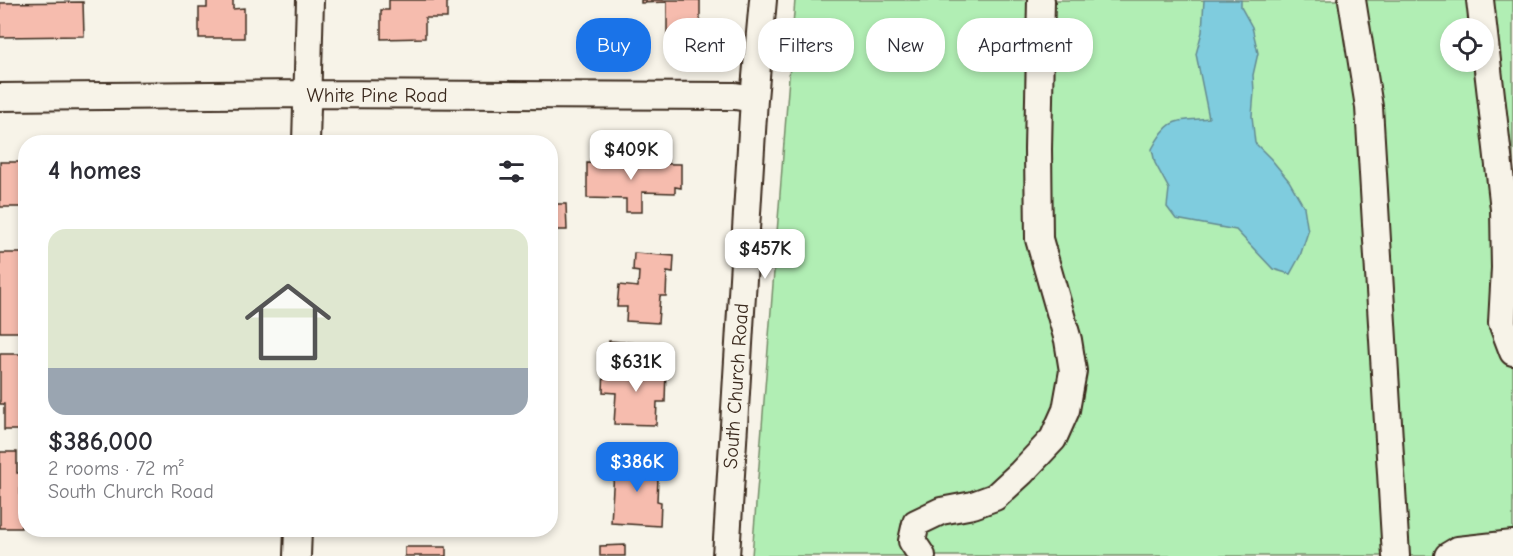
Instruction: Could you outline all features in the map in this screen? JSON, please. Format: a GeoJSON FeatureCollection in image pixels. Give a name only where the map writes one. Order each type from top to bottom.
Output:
{"type":"FeatureCollection","features":[{"type":"Feature","properties":{"kind":"street"},"geometry":{"type":"LineString","coordinates":[[306,135],[310,0]]}},
{"type":"Feature","properties":{"kind":"street","name":"South Church Road"},"geometry":{"type":"LineString","coordinates":[[726,556],[754,99],[763,0]]}},
{"type":"Feature","properties":{"kind":"street"},"geometry":{"type":"LineString","coordinates":[[922,556],[912,541],[916,523],[941,511],[973,505],[995,497],[1022,473],[1053,439],[1066,410],[1073,371],[1068,340],[1039,239],[1041,0]]}},
{"type":"Feature","properties":{"kind":"street"},"geometry":{"type":"LineString","coordinates":[[1352,0],[1369,107],[1396,556]]}},
{"type":"Feature","properties":{"kind":"street"},"geometry":{"type":"LineString","coordinates":[[1480,0],[1504,209],[1505,268],[1502,323],[1513,352]]}},
{"type":"Feature","properties":{"kind":"street","name":"White Pine Road"},"geometry":{"type":"LineString","coordinates":[[0,97],[307,94],[735,96],[754,99]]}},
{"type":"Feature","properties":{"kind":"street"},"geometry":{"type":"LineString","coordinates":[[297,556],[298,537]]}},
{"type":"Feature","properties":{"kind":"street"},"geometry":{"type":"LineString","coordinates":[[1449,556],[1458,550],[1513,544]]}},
{"type":"Feature","properties":{"kind":"green space"},"geometry":{"type":"Polygon","coordinates":[[[795,0],[1513,0],[1513,556],[752,556],[789,72],[854,72],[854,18],[794,18],[795,0]]]}},
{"type":"Feature","properties":{"kind":"water"},"geometry":{"type":"Polygon","coordinates":[[[1204,0],[1241,0],[1241,7],[1252,27],[1258,53],[1253,75],[1252,116],[1255,143],[1289,181],[1304,207],[1308,232],[1300,256],[1290,274],[1273,269],[1236,230],[1176,219],[1167,207],[1169,189],[1155,163],[1152,149],[1169,125],[1175,122],[1209,118],[1196,54],[1202,32],[1204,0]]]}},
{"type":"Feature","properties":{"kind":"building"},"geometry":{"type":"Polygon","coordinates":[[[207,0],[233,0],[233,9],[244,8],[244,38],[199,38],[199,8],[207,8],[207,0]]]}},
{"type":"Feature","properties":{"kind":"building"},"geometry":{"type":"Polygon","coordinates":[[[389,0],[447,0],[447,18],[425,18],[425,38],[381,39],[381,10],[389,10],[389,0]]]}},
{"type":"Feature","properties":{"kind":"building"},"geometry":{"type":"Polygon","coordinates":[[[641,0],[700,0],[700,18],[667,18],[667,2],[641,3],[641,0]]]}},
{"type":"Feature","properties":{"kind":"building"},"geometry":{"type":"Polygon","coordinates":[[[83,2],[84,36],[0,37],[0,3],[83,2]]]}},
{"type":"Feature","properties":{"kind":"building"},"geometry":{"type":"Polygon","coordinates":[[[0,162],[18,162],[18,207],[0,207],[0,162]]]}},
{"type":"Feature","properties":{"kind":"building"},"geometry":{"type":"Polygon","coordinates":[[[587,163],[681,164],[681,188],[675,187],[675,193],[642,192],[642,212],[626,212],[626,199],[587,198],[587,163]]]}},
{"type":"Feature","properties":{"kind":"building"},"geometry":{"type":"Polygon","coordinates":[[[558,204],[566,204],[567,230],[558,230],[558,204]]]}},
{"type":"Feature","properties":{"kind":"building"},"geometry":{"type":"Polygon","coordinates":[[[0,253],[18,253],[18,332],[0,332],[0,253]]]}},
{"type":"Feature","properties":{"kind":"building"},"geometry":{"type":"Polygon","coordinates":[[[634,253],[674,256],[673,273],[667,272],[666,296],[660,296],[658,323],[626,321],[627,307],[617,307],[619,285],[638,287],[639,272],[633,271],[634,253]]]}},
{"type":"Feature","properties":{"kind":"building"},"geometry":{"type":"Polygon","coordinates":[[[609,341],[637,343],[635,365],[607,364],[609,341]]]}},
{"type":"Feature","properties":{"kind":"building"},"geometry":{"type":"Polygon","coordinates":[[[0,354],[18,354],[18,430],[4,430],[4,404],[0,404],[0,354]]]}},
{"type":"Feature","properties":{"kind":"building"},"geometry":{"type":"Polygon","coordinates":[[[604,366],[666,369],[665,402],[657,402],[656,425],[614,424],[616,393],[603,392],[604,366]]]}},
{"type":"Feature","properties":{"kind":"building"},"geometry":{"type":"Polygon","coordinates":[[[0,452],[17,452],[18,528],[0,528],[0,452]]]}},
{"type":"Feature","properties":{"kind":"building"},"geometry":{"type":"Polygon","coordinates":[[[638,452],[659,454],[657,501],[661,502],[660,526],[611,523],[614,470],[637,471],[638,452]]]}},
{"type":"Feature","properties":{"kind":"building"},"geometry":{"type":"Polygon","coordinates":[[[625,545],[625,556],[600,556],[600,546],[625,545]]]}},
{"type":"Feature","properties":{"kind":"building"},"geometry":{"type":"Polygon","coordinates":[[[405,547],[446,547],[446,556],[405,556],[405,547]]]}}]}
